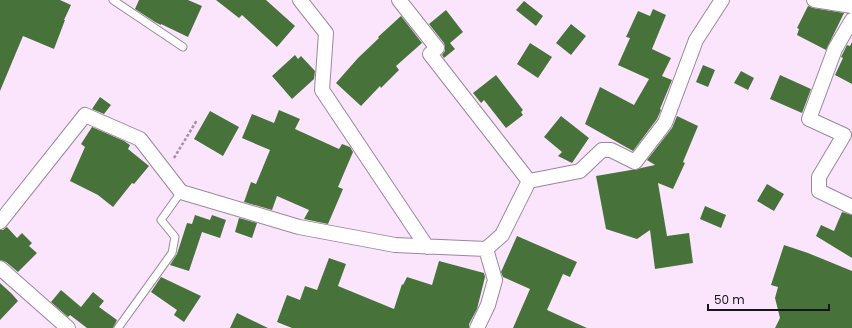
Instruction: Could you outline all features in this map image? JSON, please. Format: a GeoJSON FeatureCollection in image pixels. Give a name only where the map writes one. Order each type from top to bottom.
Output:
{"type":"FeatureCollection","features":[{"type":"Feature","properties":{"kind":"street"},"geometry":{"type":"LineString","coordinates":[[300,0],[326,33],[322,90],[427,247]]}},
{"type":"Feature","properties":{"kind":"street"},"geometry":{"type":"LineString","coordinates":[[399,0],[437,48],[430,54],[529,181]]}},
{"type":"Feature","properties":{"kind":"street"},"geometry":{"type":"LineString","coordinates":[[529,181],[580,171],[602,150],[611,150],[635,162],[664,122],[696,40],[722,0]]}},
{"type":"Feature","properties":{"kind":"street"},"geometry":{"type":"LineString","coordinates":[[814,0],[852,6]]}},
{"type":"Feature","properties":{"kind":"street"},"geometry":{"type":"LineString","coordinates":[[852,20],[835,49],[809,119],[844,135],[819,177],[819,191],[852,207]]}},
{"type":"Feature","properties":{"kind":"street"},"geometry":{"type":"LineString","coordinates":[[0,222],[85,115],[140,139],[181,192],[299,227],[395,246],[486,249],[502,236],[529,181]]}},
{"type":"Feature","properties":{"kind":"street"},"geometry":{"type":"LineString","coordinates":[[477,328],[488,305],[495,280],[486,249]]}},
{"type":"Feature","properties":{"kind":"street"},"geometry":{"type":"LineString","coordinates":[[0,268],[68,328]]}},
{"type":"Feature","properties":{"kind":"lane"},"geometry":{"type":"LineString","coordinates":[[113,0],[183,47]]}},
{"type":"Feature","properties":{"kind":"lane"},"geometry":{"type":"LineString","coordinates":[[118,328],[172,253],[175,238],[161,220],[181,192]]}},
{"type":"Feature","properties":{"kind":"path"},"geometry":{"type":"LineString","coordinates":[[165,172],[197,120]]}},
{"type":"Feature","properties":{"kind":"building"},"geometry":{"type":"Polygon","coordinates":[[[0,0],[60,0],[71,5],[54,49],[23,36],[0,91],[0,0]]]}},
{"type":"Feature","properties":{"kind":"building"},"geometry":{"type":"Polygon","coordinates":[[[139,0],[188,0],[202,6],[188,37],[155,22],[135,9],[139,0]]]}},
{"type":"Feature","properties":{"kind":"building"},"geometry":{"type":"Polygon","coordinates":[[[216,0],[266,0],[295,26],[277,47],[242,15],[239,18],[216,0]]]}},
{"type":"Feature","properties":{"kind":"building"},"geometry":{"type":"Polygon","coordinates":[[[524,1],[543,16],[536,26],[516,10],[524,1]]]}},
{"type":"Feature","properties":{"kind":"building"},"geometry":{"type":"Polygon","coordinates":[[[808,6],[844,13],[826,50],[797,35],[799,29],[797,28],[808,6]]]}},
{"type":"Feature","properties":{"kind":"building"},"geometry":{"type":"Polygon","coordinates":[[[653,9],[666,15],[652,49],[671,58],[662,76],[672,80],[657,119],[633,151],[585,124],[600,87],[634,105],[649,79],[618,65],[630,38],[626,37],[638,11],[650,16],[653,9]]]}},
{"type":"Feature","properties":{"kind":"building"},"geometry":{"type":"Polygon","coordinates":[[[446,10],[463,32],[450,43],[455,49],[444,58],[442,55],[445,51],[444,43],[429,24],[446,10]]]}},
{"type":"Feature","properties":{"kind":"building"},"geometry":{"type":"Polygon","coordinates":[[[401,16],[422,43],[396,66],[399,70],[381,88],[380,86],[361,106],[336,83],[358,58],[379,38],[378,37],[401,16]]]}},
{"type":"Feature","properties":{"kind":"building"},"geometry":{"type":"Polygon","coordinates":[[[571,24],[586,36],[571,55],[556,43],[571,24]]]}},
{"type":"Feature","properties":{"kind":"building"},"geometry":{"type":"Polygon","coordinates":[[[852,42],[852,84],[835,75],[847,45],[850,46],[852,42]]]}},
{"type":"Feature","properties":{"kind":"building"},"geometry":{"type":"Polygon","coordinates":[[[530,43],[552,57],[538,78],[517,64],[530,43]]]}},
{"type":"Feature","properties":{"kind":"building"},"geometry":{"type":"Polygon","coordinates":[[[295,55],[298,59],[301,56],[315,71],[314,79],[292,99],[272,76],[295,55]]]}},
{"type":"Feature","properties":{"kind":"building"},"geometry":{"type":"Polygon","coordinates":[[[703,65],[715,70],[708,87],[696,82],[703,65]]]}},
{"type":"Feature","properties":{"kind":"building"},"geometry":{"type":"Polygon","coordinates":[[[741,71],[754,78],[748,90],[734,83],[741,71]]]}},
{"type":"Feature","properties":{"kind":"building"},"geometry":{"type":"Polygon","coordinates":[[[496,75],[523,110],[521,112],[523,115],[506,128],[484,100],[481,103],[473,93],[496,75]]]}},
{"type":"Feature","properties":{"kind":"building"},"geometry":{"type":"Polygon","coordinates":[[[780,75],[811,89],[802,113],[770,99],[780,75]]]}},
{"type":"Feature","properties":{"kind":"building"},"geometry":{"type":"Polygon","coordinates":[[[100,97],[111,105],[104,114],[92,109],[100,97]]]}},
{"type":"Feature","properties":{"kind":"building"},"geometry":{"type":"Polygon","coordinates":[[[279,110],[300,119],[295,129],[339,149],[342,144],[350,147],[353,152],[338,187],[343,189],[328,224],[304,219],[309,210],[277,196],[272,210],[244,202],[251,182],[256,184],[270,150],[242,138],[252,114],[274,123],[279,110]]]}},
{"type":"Feature","properties":{"kind":"building"},"geometry":{"type":"Polygon","coordinates":[[[210,111],[239,127],[223,156],[194,139],[210,111]]]}},
{"type":"Feature","properties":{"kind":"building"},"geometry":{"type":"Polygon","coordinates":[[[561,116],[589,138],[572,163],[558,156],[562,152],[544,137],[561,116]]]}},
{"type":"Feature","properties":{"kind":"building"},"geometry":{"type":"Polygon","coordinates":[[[677,116],[698,126],[683,162],[685,163],[673,189],[658,183],[667,236],[689,233],[693,263],[655,269],[650,230],[637,239],[606,229],[596,176],[635,170],[655,165],[647,160],[672,128],[677,116]]]}},
{"type":"Feature","properties":{"kind":"building"},"geometry":{"type":"Polygon","coordinates":[[[92,127],[130,145],[128,149],[149,166],[134,184],[132,183],[113,207],[98,195],[70,181],[85,147],[81,144],[92,127]]]}},
{"type":"Feature","properties":{"kind":"building"},"geometry":{"type":"Polygon","coordinates":[[[767,184],[784,194],[774,211],[757,201],[767,184]]]}},
{"type":"Feature","properties":{"kind":"building"},"geometry":{"type":"Polygon","coordinates":[[[705,206],[726,215],[721,228],[700,219],[705,206]]]}},
{"type":"Feature","properties":{"kind":"building"},"geometry":{"type":"Polygon","coordinates":[[[842,212],[852,215],[852,258],[816,236],[821,225],[834,231],[842,212]]]}},
{"type":"Feature","properties":{"kind":"building"},"geometry":{"type":"Polygon","coordinates":[[[195,215],[210,220],[212,215],[226,220],[220,238],[202,232],[189,271],[170,265],[177,254],[187,223],[192,224],[195,215]]]}},
{"type":"Feature","properties":{"kind":"building"},"geometry":{"type":"Polygon","coordinates":[[[239,218],[257,223],[252,238],[235,232],[239,218]]]}},
{"type":"Feature","properties":{"kind":"building"},"geometry":{"type":"Polygon","coordinates":[[[7,227],[17,238],[22,233],[32,243],[29,246],[37,253],[18,272],[6,262],[0,260],[0,230],[7,227]]]}},
{"type":"Feature","properties":{"kind":"building"},"geometry":{"type":"Polygon","coordinates":[[[517,236],[577,262],[570,277],[563,274],[547,310],[587,328],[513,328],[530,289],[503,277],[501,272],[517,236]]]}},
{"type":"Feature","properties":{"kind":"building"},"geometry":{"type":"Polygon","coordinates":[[[784,245],[852,271],[852,328],[775,328],[780,318],[775,298],[778,287],[771,285],[784,245]]]}},
{"type":"Feature","properties":{"kind":"building"},"geometry":{"type":"Polygon","coordinates":[[[329,258],[346,264],[338,286],[394,309],[402,284],[403,285],[407,277],[432,285],[439,261],[484,273],[485,277],[477,309],[469,324],[469,328],[292,328],[277,322],[287,295],[300,300],[305,286],[317,290],[329,258]]]}},
{"type":"Feature","properties":{"kind":"building"},"geometry":{"type":"Polygon","coordinates":[[[161,277],[201,296],[184,322],[174,315],[177,310],[151,292],[161,277]]]}},
{"type":"Feature","properties":{"kind":"building"},"geometry":{"type":"Polygon","coordinates":[[[0,283],[18,301],[0,320],[0,283]]]}},
{"type":"Feature","properties":{"kind":"building"},"geometry":{"type":"Polygon","coordinates":[[[61,290],[81,307],[93,292],[104,301],[99,307],[117,320],[113,328],[87,328],[70,315],[68,317],[51,302],[61,290]]]}},
{"type":"Feature","properties":{"kind":"building"},"geometry":{"type":"Polygon","coordinates":[[[237,313],[268,328],[230,328],[237,313]]]}}]}
